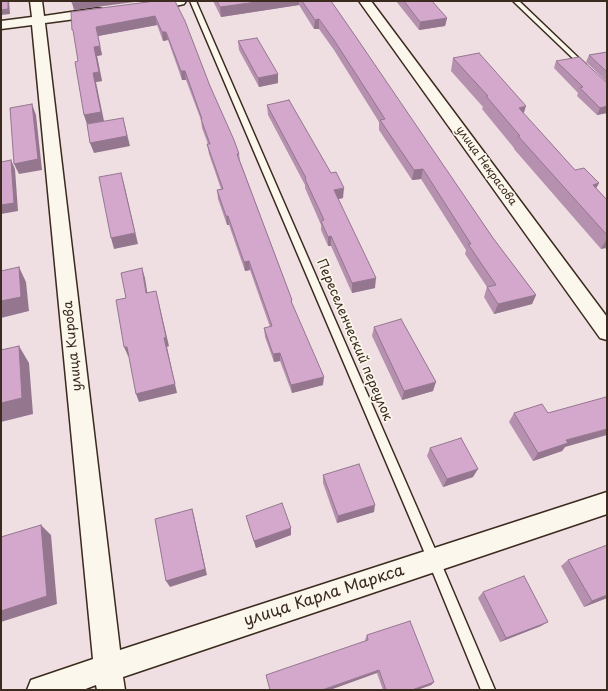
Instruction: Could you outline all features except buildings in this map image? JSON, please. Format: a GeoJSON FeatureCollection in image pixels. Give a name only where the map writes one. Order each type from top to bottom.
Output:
{"type":"FeatureCollection","features":[{"type":"Feature","properties":{"kind":"street"},"geometry":{"type":"LineString","coordinates":[[141,6],[180,1]]}},
{"type":"Feature","properties":{"kind":"street","name":"улица Некрасова"},"geometry":{"type":"LineString","coordinates":[[365,1],[607,332]]}},
{"type":"Feature","properties":{"kind":"street"},"geometry":{"type":"LineString","coordinates":[[1,25],[37,10],[109,10]]}},
{"type":"Feature","properties":{"kind":"street","name":"улица Кирова"},"geometry":{"type":"LineString","coordinates":[[37,10],[110,679]]}},
{"type":"Feature","properties":{"kind":"street","name":"улица Карла Маркса"},"geometry":{"type":"LineString","coordinates":[[41,690],[110,679],[434,560],[607,502]]}},
{"type":"Feature","properties":{"kind":"lane","name":"Переселенческий переулок"},"geometry":{"type":"LineString","coordinates":[[193,1],[434,560],[488,690]]}},
{"type":"Feature","properties":{"kind":"lane"},"geometry":{"type":"LineString","coordinates":[[516,1],[590,72]]}}]}
